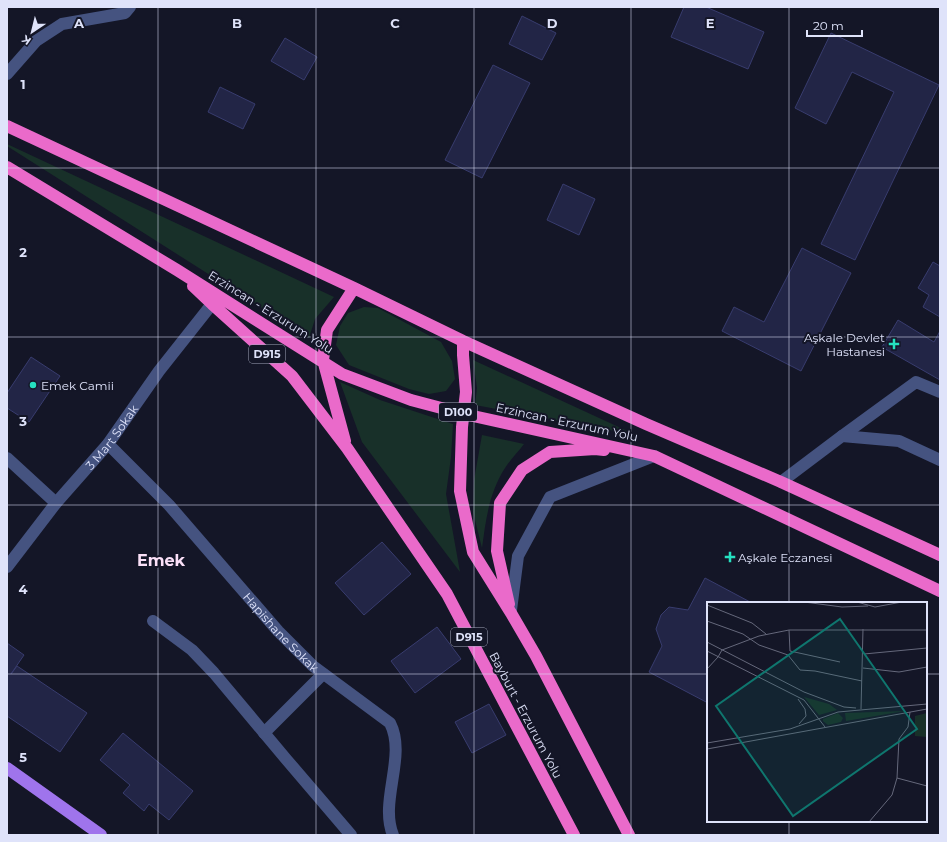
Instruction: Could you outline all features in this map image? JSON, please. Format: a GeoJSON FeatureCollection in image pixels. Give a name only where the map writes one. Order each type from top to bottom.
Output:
{"type":"FeatureCollection","features":[{"type":"Feature","properties":{"kind":"highway","name":"Erzincan - Erzurum Yolu"},"geometry":{"type":"LineString","coordinates":[[7,126],[354,288],[463,341],[646,424],[781,482],[940,555]]}},
{"type":"Feature","properties":{"kind":"highway","name":"Erzincan - Erzurum Yolu"},"geometry":{"type":"LineString","coordinates":[[7,167],[177,270],[342,374],[411,400],[464,414],[654,456],[940,591]]}},
{"type":"Feature","properties":{"kind":"highway","name":"Bayburt - Erzurum Yolu"},"geometry":{"type":"LineString","coordinates":[[177,270],[212,304],[292,376],[347,448],[446,594],[574,835]]}},
{"type":"Feature","properties":{"kind":"highway","name":"Bayburt - Erzurum Yolu"},"geometry":{"type":"LineString","coordinates":[[347,448],[324,362],[327,330],[354,288]]}},
{"type":"Feature","properties":{"kind":"highway"},"geometry":{"type":"LineString","coordinates":[[463,341],[466,392],[462,427],[460,490],[473,552],[536,656],[629,835]]}},
{"type":"Feature","properties":{"kind":"highway"},"geometry":{"type":"LineString","coordinates":[[511,613],[497,550],[500,504],[522,470],[550,452],[595,449],[654,456]]}},
{"type":"Feature","properties":{"kind":"main road"},"geometry":{"type":"LineString","coordinates":[[7,768],[101,835]]}},
{"type":"Feature","properties":{"kind":"street"},"geometry":{"type":"LineString","coordinates":[[7,74],[36,41],[62,24],[125,13],[130,7]]}},
{"type":"Feature","properties":{"kind":"street","name":"3 Mart Sokak"},"geometry":{"type":"LineString","coordinates":[[7,567],[56,503],[108,444],[159,371],[212,304]]}},
{"type":"Feature","properties":{"kind":"street"},"geometry":{"type":"LineString","coordinates":[[781,482],[916,382],[940,392]]}},
{"type":"Feature","properties":{"kind":"street"},"geometry":{"type":"LineString","coordinates":[[842,436],[899,441],[940,460]]}},
{"type":"Feature","properties":{"kind":"street","name":"Hapishane Sokak"},"geometry":{"type":"LineString","coordinates":[[108,444],[129,463],[169,505],[278,631],[313,666],[390,723],[395,732],[395,751],[389,814],[389,833]]}},
{"type":"Feature","properties":{"kind":"street"},"geometry":{"type":"LineString","coordinates":[[511,613],[518,556],[550,497],[654,456]]}},
{"type":"Feature","properties":{"kind":"street"},"geometry":{"type":"LineString","coordinates":[[7,458],[56,503]]}},
{"type":"Feature","properties":{"kind":"street"},"geometry":{"type":"LineString","coordinates":[[153,621],[192,650],[214,673],[351,835]]}},
{"type":"Feature","properties":{"kind":"street"},"geometry":{"type":"LineString","coordinates":[[264,733],[323,674]]}},
{"type":"Feature","properties":{"kind":"green space"},"geometry":{"type":"Polygon","coordinates":[[[7,144],[334,297],[315,319],[309,338],[7,146],[7,144]]]}},
{"type":"Feature","properties":{"kind":"green space"},"geometry":{"type":"Polygon","coordinates":[[[364,307],[378,308],[441,342],[452,361],[455,379],[446,391],[429,394],[409,389],[349,365],[336,345],[340,326],[348,313],[364,307]]]}},
{"type":"Feature","properties":{"kind":"green space"},"geometry":{"type":"Polygon","coordinates":[[[473,360],[636,435],[475,405],[477,388],[473,360]]]}},
{"type":"Feature","properties":{"kind":"green space"},"geometry":{"type":"Polygon","coordinates":[[[340,382],[380,400],[453,424],[451,457],[446,494],[460,572],[362,442],[340,382]]]}},
{"type":"Feature","properties":{"kind":"green space"},"geometry":{"type":"Polygon","coordinates":[[[482,435],[524,444],[507,465],[495,487],[487,517],[482,548],[473,512],[474,480],[482,435]]]}},
{"type":"Feature","properties":{"kind":"building"},"geometry":{"type":"Polygon","coordinates":[[[684,7],[706,7],[764,32],[748,69],[671,37],[684,7]]]}},
{"type":"Feature","properties":{"kind":"building"},"geometry":{"type":"Polygon","coordinates":[[[522,16],[556,33],[542,60],[509,44],[522,16]]]}},
{"type":"Feature","properties":{"kind":"building"},"geometry":{"type":"Polygon","coordinates":[[[831,33],[939,85],[855,260],[821,244],[894,92],[852,72],[826,124],[795,108],[831,33]]]}},
{"type":"Feature","properties":{"kind":"building"},"geometry":{"type":"Polygon","coordinates":[[[285,38],[317,57],[304,80],[271,61],[285,38]]]}},
{"type":"Feature","properties":{"kind":"building"},"geometry":{"type":"Polygon","coordinates":[[[493,65],[530,83],[482,178],[445,160],[493,65]]]}},
{"type":"Feature","properties":{"kind":"building"},"geometry":{"type":"Polygon","coordinates":[[[220,87],[255,104],[243,129],[208,112],[220,87]]]}},
{"type":"Feature","properties":{"kind":"building"},"geometry":{"type":"Polygon","coordinates":[[[563,184],[595,199],[579,235],[547,220],[563,184]]]}},
{"type":"Feature","properties":{"kind":"building"},"geometry":{"type":"Polygon","coordinates":[[[802,248],[851,273],[801,371],[722,331],[734,307],[764,322],[802,248]]]}},
{"type":"Feature","properties":{"kind":"building"},"geometry":{"type":"Polygon","coordinates":[[[933,262],[940,266],[940,317],[923,307],[929,295],[918,288],[933,262]]]}},
{"type":"Feature","properties":{"kind":"building"},"geometry":{"type":"Polygon","coordinates":[[[898,320],[934,342],[940,331],[940,380],[882,347],[898,320]]]}},
{"type":"Feature","properties":{"kind":"building","name":"Emek Camii"},"geometry":{"type":"Polygon","coordinates":[[[31,357],[60,376],[29,422],[7,408],[7,393],[31,357]]]}},
{"type":"Feature","properties":{"kind":"building"},"geometry":{"type":"Polygon","coordinates":[[[382,542],[411,574],[364,615],[335,583],[382,542]]]}},
{"type":"Feature","properties":{"kind":"building"},"geometry":{"type":"Polygon","coordinates":[[[705,578],[750,602],[707,602],[707,702],[649,672],[662,646],[656,629],[661,615],[669,607],[688,610],[705,578]]]}},
{"type":"Feature","properties":{"kind":"building"},"geometry":{"type":"Polygon","coordinates":[[[437,627],[461,659],[415,693],[391,661],[437,627]]]}},
{"type":"Feature","properties":{"kind":"building"},"geometry":{"type":"Polygon","coordinates":[[[7,643],[24,655],[11,674],[17,666],[87,713],[60,752],[7,716],[7,643]]]}},
{"type":"Feature","properties":{"kind":"building"},"geometry":{"type":"Polygon","coordinates":[[[489,704],[506,735],[472,753],[455,722],[489,704]]]}},
{"type":"Feature","properties":{"kind":"building"},"geometry":{"type":"Polygon","coordinates":[[[123,733],[193,791],[169,820],[149,804],[144,811],[123,793],[130,785],[100,760],[123,733]]]}},
{"type":"Feature","properties":{"kind":"place","name":"Aşkale Devlet Hastanesi"},"geometry":{"type":"Point","coordinates":[894,344]}},
{"type":"Feature","properties":{"kind":"place","name":"Emek Camii"},"geometry":{"type":"Point","coordinates":[33,385]}},
{"type":"Feature","properties":{"kind":"place","name":"Aşkale Eczanesi"},"geometry":{"type":"Point","coordinates":[730,557]}},
{"type":"Feature","properties":{"kind":"district","name":"Emek"},"geometry":{"type":"Point","coordinates":[161,560]}}]}
